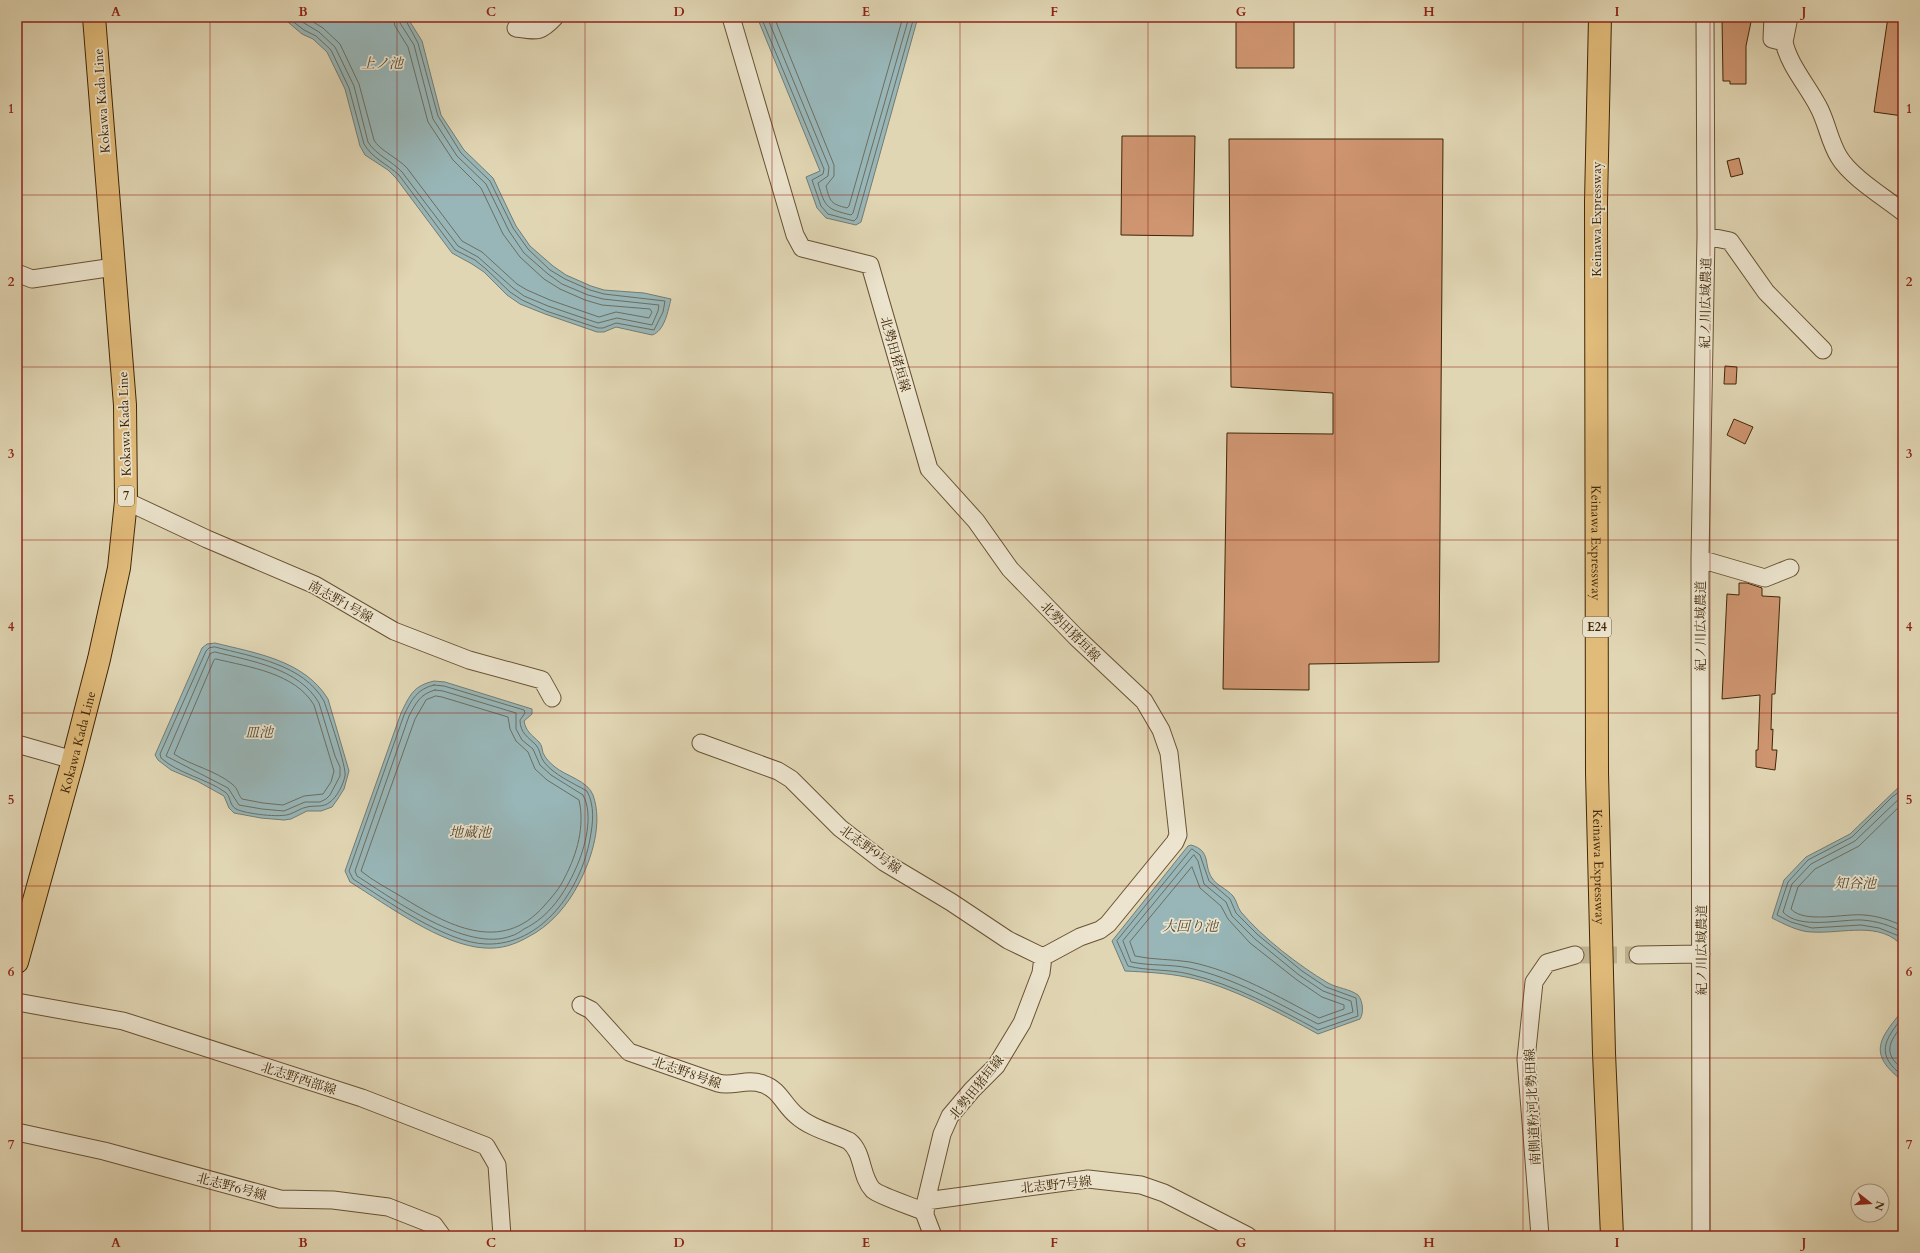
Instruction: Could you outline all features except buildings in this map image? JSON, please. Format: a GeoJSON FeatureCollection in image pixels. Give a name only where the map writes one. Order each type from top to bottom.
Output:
{"type":"FeatureCollection","features":[{"type":"Feature","properties":{"kind":"main road","name":"Kokawa Kada Line"},"geometry":{"type":"LineString","coordinates":[[17,962],[73,760],[99,659],[119,568],[126,501],[125,405],[94,17]]}},
{"type":"Feature","properties":{"kind":"main road","name":"Keinawa Expressway"},"geometry":{"type":"LineString","coordinates":[[1600,17],[1596,202],[1597,773],[1604,1053],[1612,1236]]}},
{"type":"Feature","properties":{"kind":"street"},"geometry":{"type":"LineString","coordinates":[[516,28],[536,31],[544,29],[555,17]]}},
{"type":"Feature","properties":{"kind":"street","name":"北勢田猪垣線"},"geometry":{"type":"LineString","coordinates":[[731,17],[795,235],[802,248],[870,265],[929,469],[976,521],[1010,569],[1076,637],[1144,701],[1161,730],[1169,752],[1178,834],[1175,842],[1108,924],[1100,930],[1080,937],[1043,957],[1041,973],[1022,1023],[996,1066],[972,1090],[950,1116],[942,1134],[925,1206]]}},
{"type":"Feature","properties":{"kind":"street","name":"紀ノ川広域農道"},"geometry":{"type":"LineString","coordinates":[[1701,1236],[1700,559],[1706,236],[1705,17]]}},
{"type":"Feature","properties":{"kind":"street"},"geometry":{"type":"LineString","coordinates":[[1773,17],[1772,39],[1784,42]]}},
{"type":"Feature","properties":{"kind":"street"},"geometry":{"type":"LineString","coordinates":[[1789,17],[1784,42],[1786,53],[1819,108],[1832,145],[1839,157],[1847,168],[1903,212]]}},
{"type":"Feature","properties":{"kind":"street"},"geometry":{"type":"LineString","coordinates":[[1706,236],[1730,241],[1766,292],[1823,350]]}},
{"type":"Feature","properties":{"kind":"street"},"geometry":{"type":"LineString","coordinates":[[17,272],[32,279],[114,267]]}},
{"type":"Feature","properties":{"kind":"street","name":"南志野1号線"},"geometry":{"type":"LineString","coordinates":[[126,501],[208,539],[315,585],[394,632],[469,660],[542,680],[552,698]]}},
{"type":"Feature","properties":{"kind":"street"},"geometry":{"type":"LineString","coordinates":[[1700,559],[1765,578],[1790,568]]}},
{"type":"Feature","properties":{"kind":"street","name":"北志野9号線"},"geometry":{"type":"LineString","coordinates":[[701,743],[778,771],[791,779],[840,828],[884,862],[951,902],[1008,940],[1043,957]]}},
{"type":"Feature","properties":{"kind":"street"},"geometry":{"type":"LineString","coordinates":[[17,744],[73,760]]}},
{"type":"Feature","properties":{"kind":"street"},"geometry":{"type":"LineString","coordinates":[[1638,955],[1701,954]]}},
{"type":"Feature","properties":{"kind":"street","name":"南側道粉河北勢田線"},"geometry":{"type":"LineString","coordinates":[[1540,1236],[1526,1059],[1534,982],[1547,963],[1575,955]]}},
{"type":"Feature","properties":{"kind":"street","name":"北志野西部線"},"geometry":{"type":"LineString","coordinates":[[17,1002],[123,1021],[362,1098],[486,1146],[497,1165],[502,1236]]}},
{"type":"Feature","properties":{"kind":"street","name":"北志野8号線"},"geometry":{"type":"LineString","coordinates":[[581,1005],[591,1010],[629,1052],[718,1084],[727,1085],[745,1081],[754,1082],[772,1088],[804,1122],[849,1141],[854,1145],[866,1176],[874,1191],[925,1206]]}},
{"type":"Feature","properties":{"kind":"street","name":"北志野6号線"},"geometry":{"type":"LineString","coordinates":[[17,1132],[104,1151],[280,1199],[333,1200],[388,1207],[434,1225],[442,1236]]}},
{"type":"Feature","properties":{"kind":"street","name":"北志野7号線"},"geometry":{"type":"LineString","coordinates":[[925,1206],[1088,1179],[1141,1185],[1164,1193],[1248,1236]]}},
{"type":"Feature","properties":{"kind":"street"},"geometry":{"type":"LineString","coordinates":[[925,1206],[933,1236]]}},
{"type":"Feature","properties":{"kind":"water","name":"上ノ池"},"geometry":{"type":"Polygon","coordinates":[[[282,17],[407,17],[422,41],[441,115],[464,150],[493,178],[516,226],[530,246],[566,275],[591,286],[604,290],[644,293],[671,299],[665,320],[660,329],[652,335],[616,327],[604,332],[597,332],[545,314],[520,304],[507,295],[484,272],[452,253],[396,178],[388,170],[365,155],[360,146],[345,89],[327,52],[313,39],[302,34],[282,17]]]}},
{"type":"Feature","properties":{"kind":"water"},"geometry":{"type":"Polygon","coordinates":[[[757,17],[918,17],[861,222],[856,225],[826,218],[817,208],[806,177],[820,171],[757,17]]]}},
{"type":"Feature","properties":{"kind":"water","name":"皿池"},"geometry":{"type":"Polygon","coordinates":[[[215,643],[246,650],[278,660],[306,675],[318,686],[328,699],[349,771],[344,789],[332,807],[321,811],[307,811],[291,819],[284,820],[261,818],[234,813],[229,808],[224,796],[197,781],[171,770],[158,760],[155,755],[202,648],[207,644],[215,643]]]}},
{"type":"Feature","properties":{"kind":"water","name":"地蔵池"},"geometry":{"type":"Polygon","coordinates":[[[434,681],[445,682],[532,709],[532,714],[524,721],[525,725],[530,733],[540,743],[545,757],[555,767],[582,782],[593,795],[597,817],[595,840],[588,863],[575,891],[558,914],[544,927],[523,940],[507,946],[485,948],[468,945],[451,940],[433,932],[397,912],[350,882],[345,871],[401,713],[413,692],[421,686],[434,681]]]}},
{"type":"Feature","properties":{"kind":"water","name":"知谷池"},"geometry":{"type":"Polygon","coordinates":[[[1903,783],[1903,947],[1894,939],[1873,931],[1807,932],[1772,918],[1784,880],[1806,857],[1850,834],[1903,783]]]}},
{"type":"Feature","properties":{"kind":"water","name":"大回り池"},"geometry":{"type":"Polygon","coordinates":[[[1191,845],[1202,851],[1206,859],[1209,873],[1214,880],[1233,896],[1241,912],[1270,941],[1305,968],[1328,983],[1358,995],[1361,1000],[1362,1007],[1360,1019],[1318,1034],[1254,1001],[1220,986],[1178,976],[1125,971],[1112,941],[1188,846],[1191,845]]]}},
{"type":"Feature","properties":{"kind":"water"},"geometry":{"type":"Polygon","coordinates":[[[1903,1010],[1903,1081],[1884,1063],[1880,1046],[1888,1030],[1903,1010]]]}},
{"type":"Feature","properties":{"kind":"tunnel"},"geometry":{"type":"LineString","coordinates":[[1575,955],[1638,955]]}}]}
